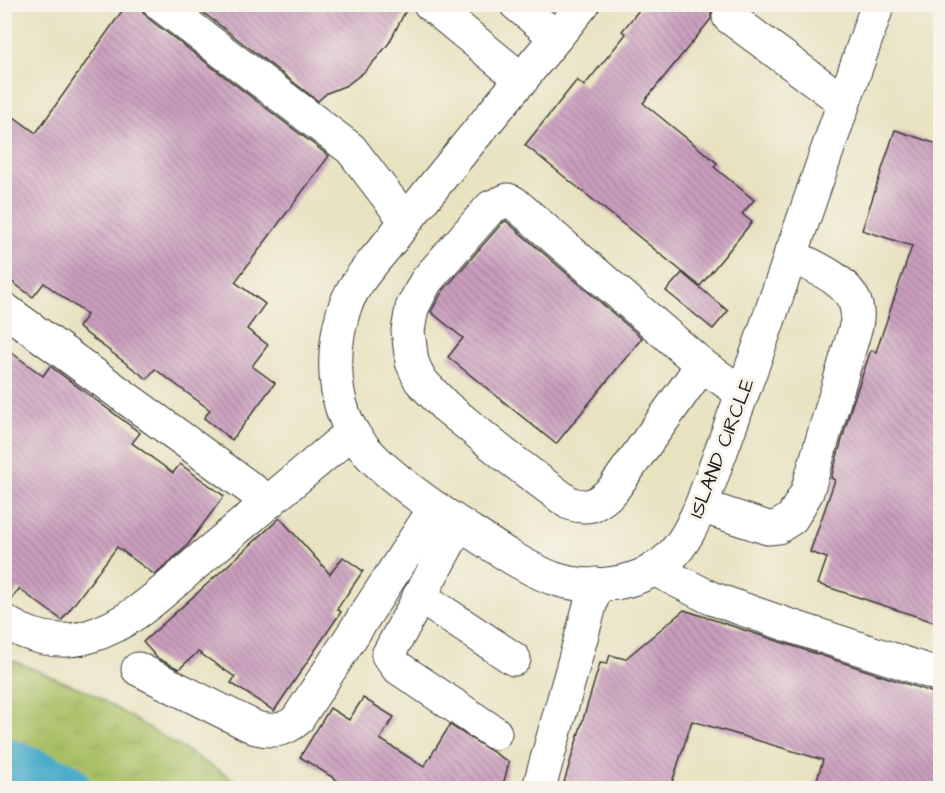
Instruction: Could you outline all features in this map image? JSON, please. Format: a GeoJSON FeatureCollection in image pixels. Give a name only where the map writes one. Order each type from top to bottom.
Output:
{"type":"FeatureCollection","features":[{"type":"Feature","properties":{"kind":"street"},"geometry":{"type":"LineString","coordinates":[[160,4],[351,149],[406,221]]}},
{"type":"Feature","properties":{"kind":"street"},"geometry":{"type":"LineString","coordinates":[[430,4],[522,80]]}},
{"type":"Feature","properties":{"kind":"street"},"geometry":{"type":"LineString","coordinates":[[516,4],[556,37]]}},
{"type":"Feature","properties":{"kind":"street","name":"ISLAND CIRCLE"},"geometry":{"type":"LineString","coordinates":[[583,4],[406,221],[354,289],[343,310],[336,363],[340,402],[352,432],[370,456],[447,516],[507,554],[552,578],[596,584],[620,583],[636,579],[654,568],[668,559],[677,549],[692,525],[742,393],[879,4]]}},
{"type":"Feature","properties":{"kind":"street"},"geometry":{"type":"LineString","coordinates":[[729,17],[844,102]]}},
{"type":"Feature","properties":{"kind":"street"},"geometry":{"type":"LineString","coordinates":[[702,365],[612,492],[591,506],[581,507],[569,503],[445,406],[420,380],[412,362],[408,332],[412,308],[426,281],[491,207],[508,201],[513,202],[702,365],[742,393]]}},
{"type":"Feature","properties":{"kind":"street"},"geometry":{"type":"LineString","coordinates":[[701,506],[768,528],[778,527],[792,518],[807,492],[856,326],[858,311],[847,291],[837,280],[790,255]]}},
{"type":"Feature","properties":{"kind":"street"},"geometry":{"type":"LineString","coordinates":[[4,309],[269,502]]}},
{"type":"Feature","properties":{"kind":"street"},"geometry":{"type":"LineString","coordinates":[[4,621],[20,631],[50,639],[69,640],[86,637],[110,628],[148,605],[352,432]]}},
{"type":"Feature","properties":{"kind":"street"},"geometry":{"type":"LineString","coordinates":[[447,516],[419,596],[389,652],[390,658],[397,667],[495,734]]}},
{"type":"Feature","properties":{"kind":"street"},"geometry":{"type":"LineString","coordinates":[[138,669],[256,728],[270,731],[289,726],[297,720],[447,516]]}},
{"type":"Feature","properties":{"kind":"street"},"geometry":{"type":"LineString","coordinates":[[654,568],[711,598],[940,675]]}},
{"type":"Feature","properties":{"kind":"street"},"geometry":{"type":"LineString","coordinates":[[539,789],[596,584]]}},
{"type":"Feature","properties":{"kind":"street"},"geometry":{"type":"LineString","coordinates":[[419,596],[514,659]]}},
{"type":"Feature","properties":{"kind":"green space"},"geometry":{"type":"Polygon","coordinates":[[[4,657],[91,693],[248,788],[5,788],[4,657]]]}},
{"type":"Feature","properties":{"kind":"building"},"geometry":{"type":"Polygon","coordinates":[[[127,4],[142,4],[143,12],[149,19],[329,156],[235,282],[265,304],[247,329],[268,345],[252,366],[275,383],[232,440],[204,418],[210,410],[155,369],[147,379],[78,327],[87,315],[44,283],[33,297],[4,276],[4,110],[36,133],[127,4]]]}},
{"type":"Feature","properties":{"kind":"building"},"geometry":{"type":"Polygon","coordinates":[[[192,4],[409,4],[389,43],[364,72],[347,85],[327,93],[318,101],[192,4]]]}},
{"type":"Feature","properties":{"kind":"building"},"geometry":{"type":"Polygon","coordinates":[[[644,4],[716,4],[711,19],[643,103],[717,163],[714,167],[754,200],[742,214],[752,222],[700,286],[525,145],[577,80],[584,86],[626,34],[622,31],[644,4]]]}},
{"type":"Feature","properties":{"kind":"building"},"geometry":{"type":"Polygon","coordinates":[[[895,130],[940,145],[940,624],[818,584],[827,558],[810,552],[835,480],[831,478],[852,405],[871,350],[876,352],[912,246],[862,230],[895,130]]]}},
{"type":"Feature","properties":{"kind":"building"},"geometry":{"type":"Polygon","coordinates":[[[506,221],[642,338],[556,444],[448,357],[463,338],[431,312],[442,292],[506,221]]]}},
{"type":"Feature","properties":{"kind":"building"},"geometry":{"type":"Polygon","coordinates":[[[682,273],[728,311],[713,329],[666,291],[682,273]]]}},
{"type":"Feature","properties":{"kind":"building"},"geometry":{"type":"Polygon","coordinates":[[[4,347],[43,376],[50,366],[140,433],[132,443],[173,473],[180,464],[224,496],[186,547],[155,575],[117,547],[62,620],[19,589],[8,603],[4,602],[4,347]]]}},
{"type":"Feature","properties":{"kind":"building"},"geometry":{"type":"Polygon","coordinates":[[[280,518],[330,574],[343,557],[363,571],[337,609],[341,612],[274,711],[231,683],[235,677],[198,652],[179,669],[157,658],[143,642],[280,518]]]}},
{"type":"Feature","properties":{"kind":"building"},"geometry":{"type":"Polygon","coordinates":[[[684,610],[934,693],[940,693],[940,789],[814,789],[823,760],[692,721],[670,789],[562,789],[600,663],[607,664],[610,655],[625,659],[684,610]]]}},
{"type":"Feature","properties":{"kind":"building"},"geometry":{"type":"Polygon","coordinates":[[[363,698],[394,717],[380,739],[424,767],[450,725],[509,762],[502,789],[351,789],[300,757],[330,708],[349,720],[363,698]]]}},
{"type":"Feature","properties":{"kind":"waterway"},"geometry":{"type":"LineString","coordinates":[[4,764],[64,788]]}}]}
